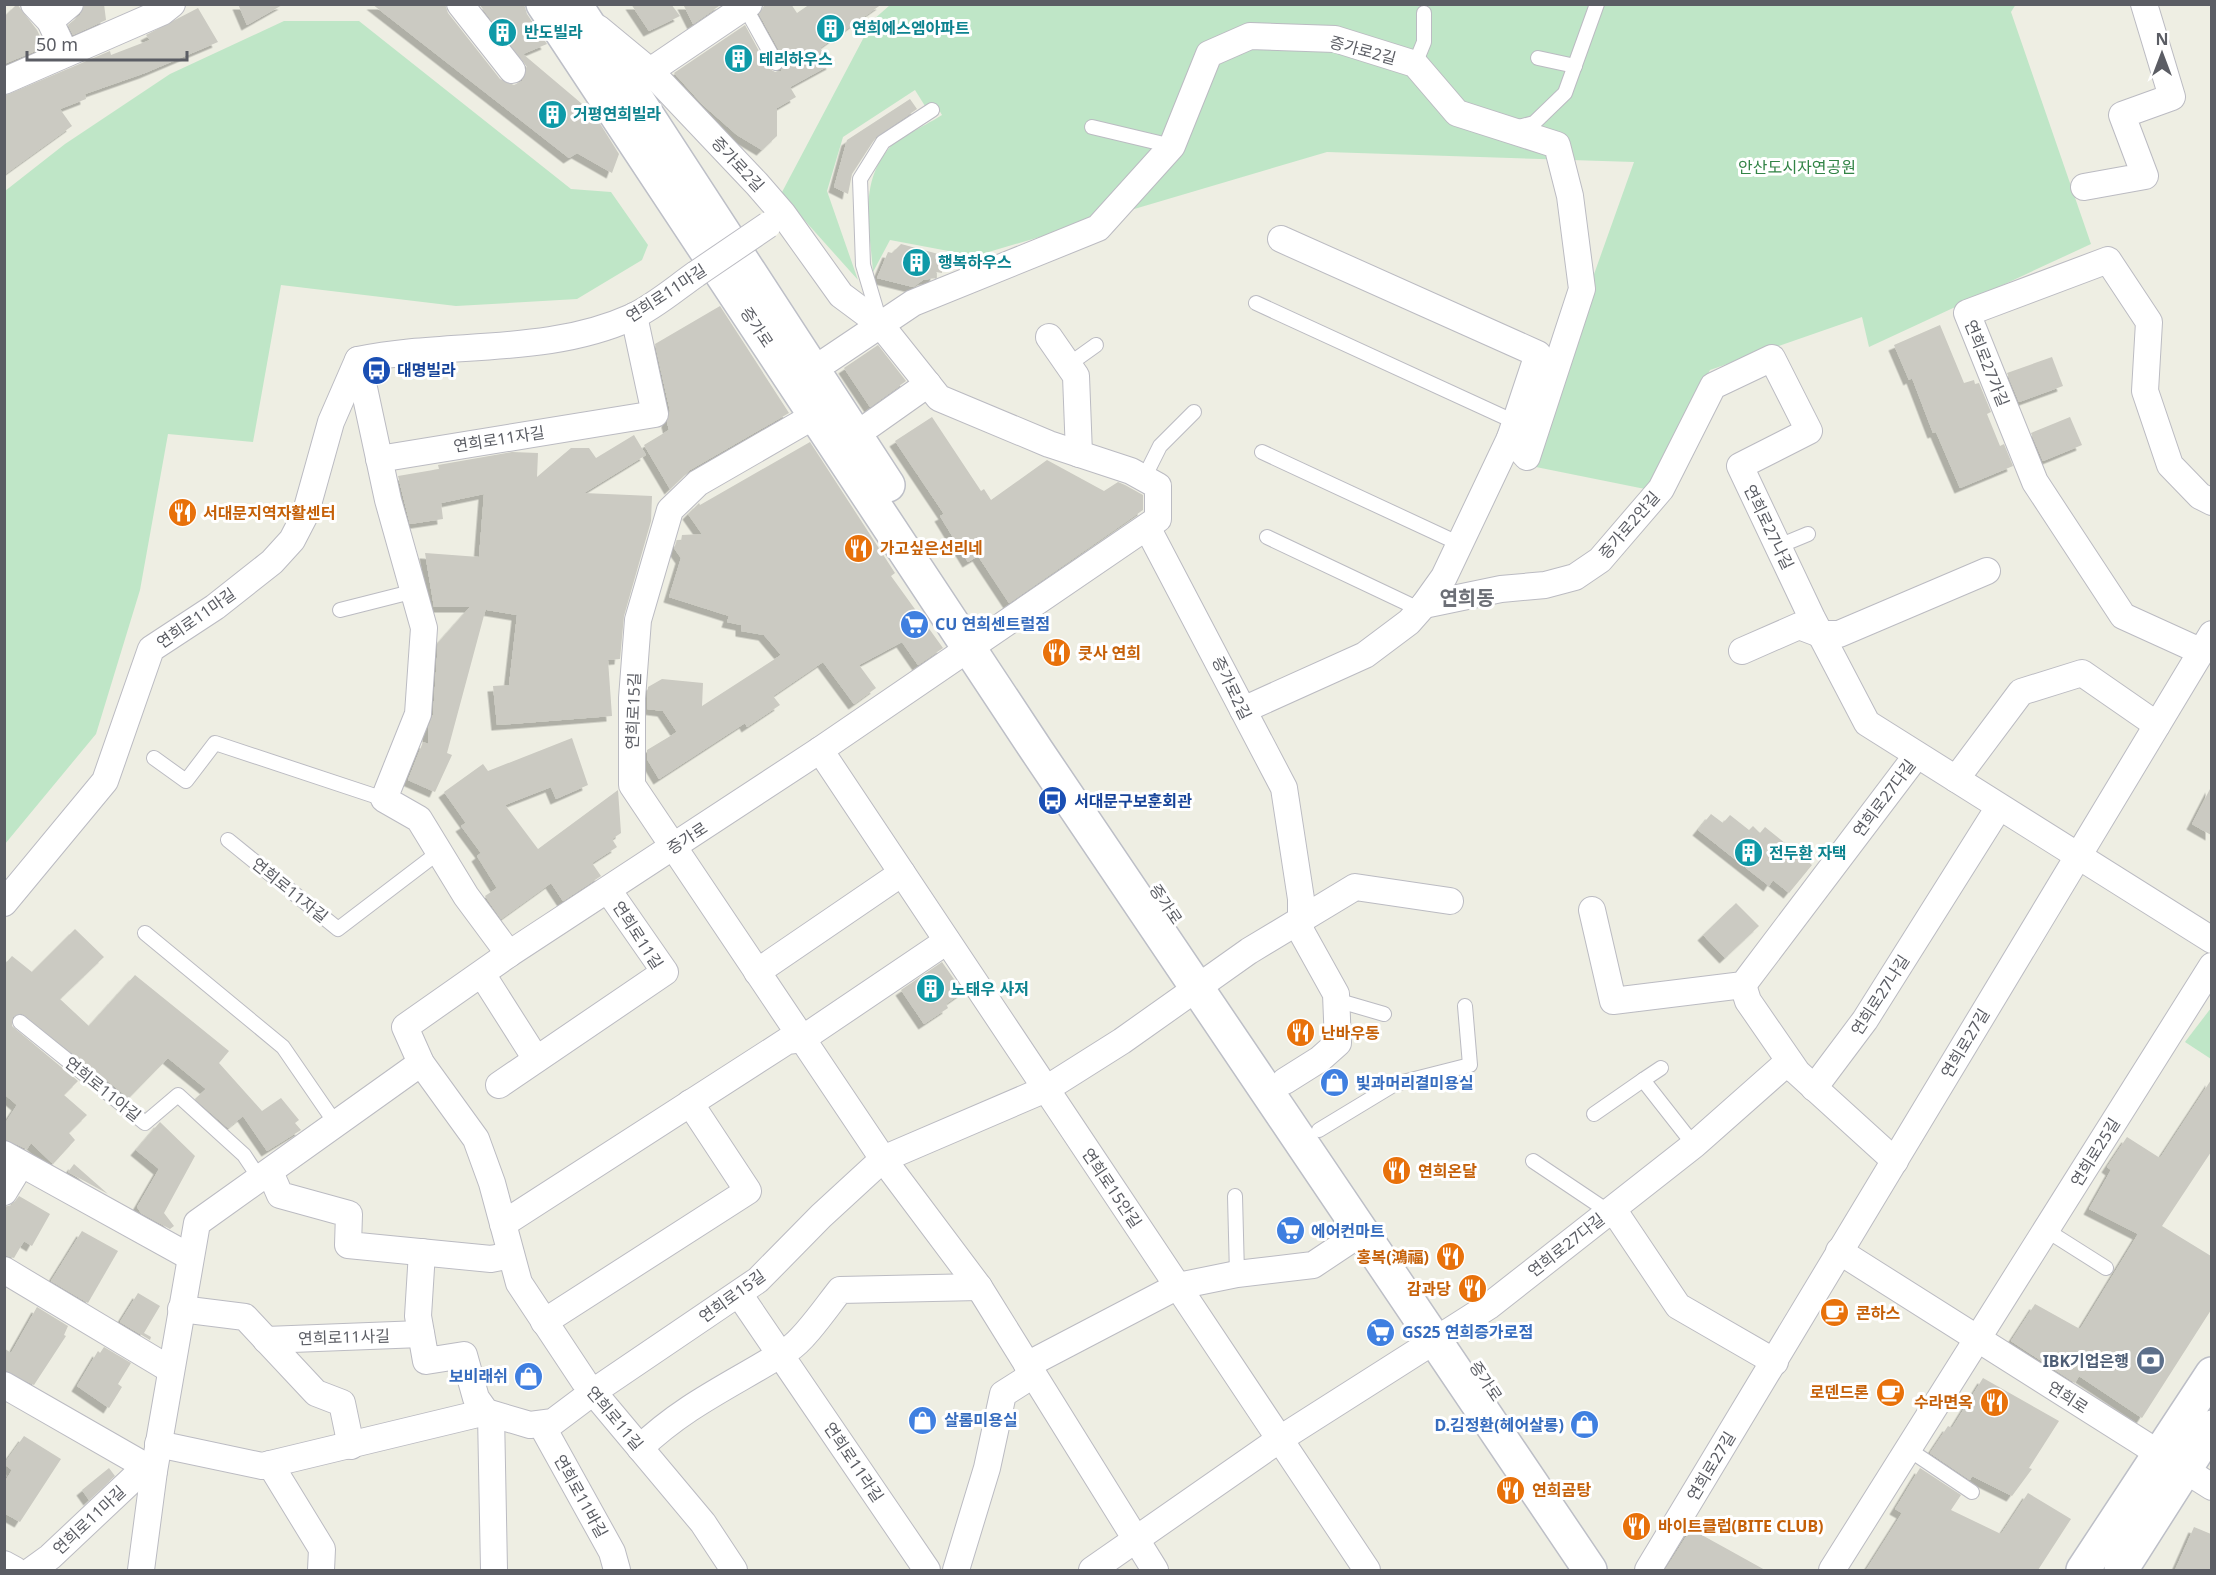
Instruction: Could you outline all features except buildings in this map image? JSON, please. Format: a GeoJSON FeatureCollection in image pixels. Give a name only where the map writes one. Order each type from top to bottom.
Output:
{"type":"FeatureCollection","features":[{"type":"Feature","properties":{"kind":"main road","name":"증가로"},"geometry":{"type":"LineString","coordinates":[[543,4],[814,416],[978,643],[1207,981],[1361,1233],[1443,1336],[1616,1570]]}},
{"type":"Feature","properties":{"kind":"main road","name":"증가로"},"geometry":{"type":"LineString","coordinates":[[578,10],[978,643]]}},
{"type":"Feature","properties":{"kind":"main road","name":"증가로"},"geometry":{"type":"LineString","coordinates":[[1207,981],[1285,1081],[1319,1130],[1443,1336],[1590,1570]]}},
{"type":"Feature","properties":{"kind":"main road"},"geometry":{"type":"LineString","coordinates":[[2121,1570],[2211,1374]]}},
{"type":"Feature","properties":{"kind":"main road"},"geometry":{"type":"LineString","coordinates":[[2083,1570],[2172,1463],[2211,1427]]}},
{"type":"Feature","properties":{"kind":"street"},"geometry":{"type":"LineString","coordinates":[[65,53],[42,13],[70,4]]}},
{"type":"Feature","properties":{"kind":"street"},"geometry":{"type":"LineString","coordinates":[[4,81],[162,12],[172,4]]}},
{"type":"Feature","properties":{"kind":"street"},"geometry":{"type":"LineString","coordinates":[[460,4],[512,70]]}},
{"type":"Feature","properties":{"kind":"street"},"geometry":{"type":"LineString","coordinates":[[2084,187],[2145,176],[2122,115],[2172,97],[2144,4]]}},
{"type":"Feature","properties":{"kind":"street"},"geometry":{"type":"LineString","coordinates":[[650,71],[747,6]]}},
{"type":"Feature","properties":{"kind":"street","name":"증가로2길"},"geometry":{"type":"LineString","coordinates":[[578,10],[650,71],[841,295],[880,324],[939,399],[1079,454],[1131,471],[1144,478]]}},
{"type":"Feature","properties":{"kind":"street","name":"증가로2길"},"geometry":{"type":"LineString","coordinates":[[880,324],[913,303],[1098,228],[1172,146],[1209,54],[1250,36],[1335,39],[1415,64],[1457,113],[1557,145],[1570,196],[1582,289],[1527,457],[1512,430]]}},
{"type":"Feature","properties":{"kind":"street","name":"연희로11마길"},"geometry":{"type":"LineString","coordinates":[[4,903],[105,781],[151,649],[215,607],[272,562],[292,540],[305,515],[331,422],[358,360],[388,353],[536,343],[605,328],[634,316],[776,219]]}},
{"type":"Feature","properties":{"kind":"street"},"geometry":{"type":"LineString","coordinates":[[1243,710],[1365,655],[1408,622],[1422,607],[1444,578],[1460,544],[1512,430],[1538,354],[1281,239]]}},
{"type":"Feature","properties":{"kind":"street","name":"연희로27가길"},"geometry":{"type":"LineString","coordinates":[[2206,643],[2123,615],[2035,482],[1967,313],[2109,260],[2149,322],[2145,391],[2170,465],[2200,496],[2211,502]]}},
{"type":"Feature","properties":{"kind":"street","name":"연희로11자길"},"geometry":{"type":"LineString","coordinates":[[379,459],[655,414],[634,316]]}},
{"type":"Feature","properties":{"kind":"street"},"geometry":{"type":"LineString","coordinates":[[828,360],[880,324]]}},
{"type":"Feature","properties":{"kind":"street"},"geometry":{"type":"LineString","coordinates":[[1049,337],[1076,376],[1079,454]]}},
{"type":"Feature","properties":{"kind":"street","name":"연희로27나길"},"geometry":{"type":"LineString","coordinates":[[1772,358],[1809,431],[1740,466],[1821,634],[1867,723],[2078,856]]}},
{"type":"Feature","properties":{"kind":"street","name":"증가로2안길"},"geometry":{"type":"LineString","coordinates":[[1422,607],[1501,588],[1545,585],[1575,578],[1600,560],[1661,489],[1713,386],[1772,358]]}},
{"type":"Feature","properties":{"kind":"street"},"geometry":{"type":"LineString","coordinates":[[358,360],[388,500],[424,628],[418,714],[384,799],[418,819],[466,896],[509,954]]}},
{"type":"Feature","properties":{"kind":"street"},"geometry":{"type":"LineString","coordinates":[[870,425],[928,384]]}},
{"type":"Feature","properties":{"kind":"street","name":"연희로15길"},"geometry":{"type":"LineString","coordinates":[[814,416],[698,483],[670,510],[638,621],[632,698],[632,785],[883,1159],[979,1287],[1155,1570]]}},
{"type":"Feature","properties":{"kind":"street"},"geometry":{"type":"LineString","coordinates":[[1144,478],[1158,486],[1158,519],[1147,527]]}},
{"type":"Feature","properties":{"kind":"street","name":"증가로2길"},"geometry":{"type":"LineString","coordinates":[[1147,527],[1284,788],[1301,899],[1300,919]]}},
{"type":"Feature","properties":{"kind":"street","name":"증가로"},"geometry":{"type":"LineString","coordinates":[[405,1027],[509,954],[820,750],[1147,527]]}},
{"type":"Feature","properties":{"kind":"street"},"geometry":{"type":"LineString","coordinates":[[1742,651],[1800,626],[1821,634],[1839,634],[1987,571]]}},
{"type":"Feature","properties":{"kind":"street","name":"연희로27길"},"geometry":{"type":"LineString","coordinates":[[1648,1570],[2206,643]]}},
{"type":"Feature","properties":{"kind":"street"},"geometry":{"type":"LineString","coordinates":[[1956,779],[2021,692],[2082,673],[2157,725]]}},
{"type":"Feature","properties":{"kind":"street","name":"연희로15안길"},"geometry":{"type":"LineString","coordinates":[[820,750],[1368,1570]]}},
{"type":"Feature","properties":{"kind":"street","name":"연희로27다길"},"geometry":{"type":"LineString","coordinates":[[1743,985],[1917,755]]}},
{"type":"Feature","properties":{"kind":"street","name":"연희로27나길"},"geometry":{"type":"LineString","coordinates":[[1814,1088],[1865,1020],[1999,807]]}},
{"type":"Feature","properties":{"kind":"street"},"geometry":{"type":"LineString","coordinates":[[2078,856],[2211,940]]}},
{"type":"Feature","properties":{"kind":"street"},"geometry":{"type":"LineString","coordinates":[[757,972],[902,873]]}},
{"type":"Feature","properties":{"kind":"street"},"geometry":{"type":"LineString","coordinates":[[883,1159],[1046,1089],[1300,919],[1355,887],[1450,901]]}},
{"type":"Feature","properties":{"kind":"street","name":"연희로11길"},"geometry":{"type":"LineString","coordinates":[[499,1085],[665,972],[608,890]]}},
{"type":"Feature","properties":{"kind":"street"},"geometry":{"type":"LineString","coordinates":[[1592,910],[1614,1001],[1743,985],[1748,1001],[1797,1072],[1895,1161]]}},
{"type":"Feature","properties":{"kind":"street"},"geometry":{"type":"LineString","coordinates":[[1285,1081],[1338,1043],[1336,994],[1301,931],[1300,919]]}},
{"type":"Feature","properties":{"kind":"street"},"geometry":{"type":"LineString","coordinates":[[503,1224],[787,1041],[802,1038],[947,941]]}},
{"type":"Feature","properties":{"kind":"street","name":"연희로25길"},"geometry":{"type":"LineString","coordinates":[[1832,1570],[2211,966]]}},
{"type":"Feature","properties":{"kind":"street"},"geometry":{"type":"LineString","coordinates":[[482,974],[536,1059]]}},
{"type":"Feature","properties":{"kind":"street","name":"연희로11길"},"geometry":{"type":"LineString","coordinates":[[405,1027],[421,1063],[476,1139],[492,1183],[519,1283],[593,1392],[703,1523],[734,1570]]}},
{"type":"Feature","properties":{"kind":"street","name":"연희로27다길"},"geometry":{"type":"LineString","coordinates":[[1443,1336],[1489,1306],[1694,1145],[1789,1060]]}},
{"type":"Feature","properties":{"kind":"street"},"geometry":{"type":"LineString","coordinates":[[141,1570],[148,1469],[158,1444],[197,1223],[421,1063]]}},
{"type":"Feature","properties":{"kind":"street"},"geometry":{"type":"LineString","coordinates":[[544,1322],[748,1191],[690,1103]]}},
{"type":"Feature","properties":{"kind":"street"},"geometry":{"type":"LineString","coordinates":[[4,1192],[13,1159],[190,1257]]}},
{"type":"Feature","properties":{"kind":"street","name":"연희로15길"},"geometry":{"type":"LineString","coordinates":[[593,1392],[758,1280],[820,1216],[883,1159]]}},
{"type":"Feature","properties":{"kind":"street"},"geometry":{"type":"LineString","coordinates":[[265,1175],[280,1195],[349,1214],[348,1245],[491,1259],[511,1255]]}},
{"type":"Feature","properties":{"kind":"street"},"geometry":{"type":"LineString","coordinates":[[1609,1212],[1619,1218],[1678,1306],[1775,1362]]}},
{"type":"Feature","properties":{"kind":"street"},"geometry":{"type":"LineString","coordinates":[[956,1570],[987,1468],[1003,1394],[1030,1370],[1178,1286],[1237,1274],[1313,1265],[1361,1233]]}},
{"type":"Feature","properties":{"kind":"street"},"geometry":{"type":"LineString","coordinates":[[1839,1251],[1978,1338]]}},
{"type":"Feature","properties":{"kind":"street"},"geometry":{"type":"LineString","coordinates":[[422,1252],[418,1316],[426,1361],[464,1355],[476,1398],[489,1413],[494,1570]]}},
{"type":"Feature","properties":{"kind":"street"},"geometry":{"type":"LineString","coordinates":[[4,1270],[171,1370]]}},
{"type":"Feature","properties":{"kind":"street"},"geometry":{"type":"LineString","coordinates":[[640,1448],[659,1430],[700,1399],[791,1349],[840,1290],[979,1287]]}},
{"type":"Feature","properties":{"kind":"street","name":"연희로11라길"},"geometry":{"type":"LineString","coordinates":[[739,1294],[927,1570]]}},
{"type":"Feature","properties":{"kind":"street","name":"연희로11사길"},"geometry":{"type":"LineString","coordinates":[[181,1309],[245,1317],[316,1393],[342,1403],[351,1446]]}},
{"type":"Feature","properties":{"kind":"street","name":"연희로11사길"},"geometry":{"type":"LineString","coordinates":[[266,1340],[421,1334]]}},
{"type":"Feature","properties":{"kind":"street"},"geometry":{"type":"LineString","coordinates":[[1092,1570],[1280,1439],[1443,1336]]}},
{"type":"Feature","properties":{"kind":"street","name":"연희로"},"geometry":{"type":"LineString","coordinates":[[1978,1338],[2211,1487]]}},
{"type":"Feature","properties":{"kind":"street"},"geometry":{"type":"LineString","coordinates":[[4,1385],[148,1469]]}},
{"type":"Feature","properties":{"kind":"street"},"geometry":{"type":"LineString","coordinates":[[158,1444],[262,1466],[489,1413],[530,1425],[553,1422],[593,1392]]}},
{"type":"Feature","properties":{"kind":"street","name":"연희로11바길"},"geometry":{"type":"LineString","coordinates":[[542,1424],[612,1552],[617,1570]]}},
{"type":"Feature","properties":{"kind":"street"},"geometry":{"type":"LineString","coordinates":[[270,1464],[322,1549],[321,1570]]}},
{"type":"Feature","properties":{"kind":"street","name":"연희로11마길"},"geometry":{"type":"LineString","coordinates":[[32,1570],[50,1557],[136,1476],[148,1469]]}},
{"type":"Feature","properties":{"kind":"street"},"geometry":{"type":"LineString","coordinates":[[4,1564],[15,1570]]}},
{"type":"Feature","properties":{"kind":"lane"},"geometry":{"type":"LineString","coordinates":[[1512,129],[1534,123],[1565,93],[1597,4]]}},
{"type":"Feature","properties":{"kind":"lane"},"geometry":{"type":"LineString","coordinates":[[747,6],[776,63]]}},
{"type":"Feature","properties":{"kind":"lane"},"geometry":{"type":"LineString","coordinates":[[1415,64],[1424,42],[1424,14]]}},
{"type":"Feature","properties":{"kind":"lane"},"geometry":{"type":"LineString","coordinates":[[1538,58],[1575,66]]}},
{"type":"Feature","properties":{"kind":"lane"},"geometry":{"type":"LineString","coordinates":[[880,324],[864,265],[860,179],[883,142],[932,110]]}},
{"type":"Feature","properties":{"kind":"lane"},"geometry":{"type":"LineString","coordinates":[[1092,127],[1172,146]]}},
{"type":"Feature","properties":{"kind":"lane"},"geometry":{"type":"LineString","coordinates":[[1256,303],[1512,430]]}},
{"type":"Feature","properties":{"kind":"lane"},"geometry":{"type":"LineString","coordinates":[[1068,365],[1096,345]]}},
{"type":"Feature","properties":{"kind":"lane"},"geometry":{"type":"LineString","coordinates":[[1144,478],[1160,446],[1194,412]]}},
{"type":"Feature","properties":{"kind":"lane"},"geometry":{"type":"LineString","coordinates":[[1262,453],[1460,544]]}},
{"type":"Feature","properties":{"kind":"lane"},"geometry":{"type":"LineString","coordinates":[[1779,546],[1808,534]]}},
{"type":"Feature","properties":{"kind":"lane"},"geometry":{"type":"LineString","coordinates":[[1267,537],[1422,607]]}},
{"type":"Feature","properties":{"kind":"lane"},"geometry":{"type":"LineString","coordinates":[[340,610],[415,591]]}},
{"type":"Feature","properties":{"kind":"lane"},"geometry":{"type":"LineString","coordinates":[[154,758],[186,781],[215,743],[384,799]]}},
{"type":"Feature","properties":{"kind":"lane","name":"연희로11자길"},"geometry":{"type":"LineString","coordinates":[[228,840],[338,929],[439,852]]}},
{"type":"Feature","properties":{"kind":"lane"},"geometry":{"type":"LineString","coordinates":[[145,933],[283,1047],[336,1124]]}},
{"type":"Feature","properties":{"kind":"lane"},"geometry":{"type":"LineString","coordinates":[[1336,1000],[1384,1014]]}},
{"type":"Feature","properties":{"kind":"lane"},"geometry":{"type":"LineString","coordinates":[[1319,1130],[1395,1084],[1470,1065],[1465,1006]]}},
{"type":"Feature","properties":{"kind":"lane","name":"연희로11아길"},"geometry":{"type":"LineString","coordinates":[[20,1022],[145,1123],[178,1095],[265,1175]]}},
{"type":"Feature","properties":{"kind":"lane"},"geometry":{"type":"LineString","coordinates":[[1594,1114],[1661,1068]]}},
{"type":"Feature","properties":{"kind":"lane"},"geometry":{"type":"LineString","coordinates":[[1643,1080],[1694,1145]]}},
{"type":"Feature","properties":{"kind":"lane"},"geometry":{"type":"LineString","coordinates":[[1533,1161],[1609,1212]]}},
{"type":"Feature","properties":{"kind":"lane"},"geometry":{"type":"LineString","coordinates":[[1235,1196],[1237,1274]]}},
{"type":"Feature","properties":{"kind":"lane"},"geometry":{"type":"LineString","coordinates":[[2046,1230],[2106,1268]]}},
{"type":"Feature","properties":{"kind":"lane"},"geometry":{"type":"LineString","coordinates":[[1908,1449],[1972,1492]]}},
{"type":"Feature","properties":{"kind":"green space","name":"안산도시자연공원"},"geometry":{"type":"Polygon","coordinates":[[[2016,4],[2011,12],[2091,244],[1869,347],[1862,317],[1710,370],[1650,490],[1526,465],[1634,162],[1327,152],[975,256],[890,240],[873,272],[868,207],[873,176],[880,161],[894,143],[942,115],[935,103],[925,106],[915,90],[843,137],[827,191],[858,280],[781,194],[873,20],[890,5],[2016,4]]]}},
{"type":"Feature","properties":{"kind":"green space"},"geometry":{"type":"Polygon","coordinates":[[[284,21],[359,21],[571,189],[611,192],[648,245],[642,260],[577,299],[456,306],[281,285],[253,442],[168,434],[140,590],[96,734],[5,844],[5,191],[65,144],[170,74],[284,21]]]}},
{"type":"Feature","properties":{"kind":"green space"},"geometry":{"type":"Polygon","coordinates":[[[2211,1008],[2211,1059],[2185,1042],[2211,1008]]]}},
{"type":"Feature","properties":{"kind":"place","name":"연희에스엠아파트"},"geometry":{"type":"Point","coordinates":[831,28]}},
{"type":"Feature","properties":{"kind":"place","name":"반도빌라"},"geometry":{"type":"Point","coordinates":[503,32]}},
{"type":"Feature","properties":{"kind":"place","name":"테리하우스"},"geometry":{"type":"Point","coordinates":[738,59]}},
{"type":"Feature","properties":{"kind":"place","name":"거평연희빌라"},"geometry":{"type":"Point","coordinates":[552,114]}},
{"type":"Feature","properties":{"kind":"place","name":"행복하우스"},"geometry":{"type":"Point","coordinates":[917,262]}},
{"type":"Feature","properties":{"kind":"place","name":"대명빌라"},"geometry":{"type":"Point","coordinates":[376,370]}},
{"type":"Feature","properties":{"kind":"place","name":"서대문지역자활센터"},"geometry":{"type":"Point","coordinates":[182,513]}},
{"type":"Feature","properties":{"kind":"place","name":"가고싶은선리네"},"geometry":{"type":"Point","coordinates":[859,548]}},
{"type":"Feature","properties":{"kind":"place","name":"CU 연희센트럴점"},"geometry":{"type":"Point","coordinates":[914,624]}},
{"type":"Feature","properties":{"kind":"place","name":"쿳사 연희"},"geometry":{"type":"Point","coordinates":[1057,653]}},
{"type":"Feature","properties":{"kind":"place","name":"서대문구보훈회관"},"geometry":{"type":"Point","coordinates":[1053,801]}},
{"type":"Feature","properties":{"kind":"place","name":"전두환 자택"},"geometry":{"type":"Point","coordinates":[1748,853]}},
{"type":"Feature","properties":{"kind":"place","name":"노태우 사저"},"geometry":{"type":"Point","coordinates":[930,989]}},
{"type":"Feature","properties":{"kind":"place","name":"난바우동"},"geometry":{"type":"Point","coordinates":[1300,1033]}},
{"type":"Feature","properties":{"kind":"place","name":"빛과머리결미용실"},"geometry":{"type":"Point","coordinates":[1335,1083]}},
{"type":"Feature","properties":{"kind":"place","name":"연희온달"},"geometry":{"type":"Point","coordinates":[1397,1171]}},
{"type":"Feature","properties":{"kind":"place","name":"에어컨마트"},"geometry":{"type":"Point","coordinates":[1290,1231]}},
{"type":"Feature","properties":{"kind":"place","name":"홍복(鴻福)"},"geometry":{"type":"Point","coordinates":[1450,1257]}},
{"type":"Feature","properties":{"kind":"place","name":"감과당"},"geometry":{"type":"Point","coordinates":[1472,1289]}},
{"type":"Feature","properties":{"kind":"place","name":"콘하스"},"geometry":{"type":"Point","coordinates":[1835,1313]}},
{"type":"Feature","properties":{"kind":"place","name":"GS25 연희증가로점"},"geometry":{"type":"Point","coordinates":[1381,1332]}},
{"type":"Feature","properties":{"kind":"place","name":"IBK기업은행"},"geometry":{"type":"Point","coordinates":[2150,1361]}},
{"type":"Feature","properties":{"kind":"place","name":"보비래쉬"},"geometry":{"type":"Point","coordinates":[529,1376]}},
{"type":"Feature","properties":{"kind":"place","name":"로덴드론"},"geometry":{"type":"Point","coordinates":[1890,1392]}},
{"type":"Feature","properties":{"kind":"place","name":"수라면옥"},"geometry":{"type":"Point","coordinates":[1994,1402]}},
{"type":"Feature","properties":{"kind":"place","name":"살롬미용실"},"geometry":{"type":"Point","coordinates":[923,1420]}},
{"type":"Feature","properties":{"kind":"place","name":"D.김정환(헤어살롱)"},"geometry":{"type":"Point","coordinates":[1585,1425]}},
{"type":"Feature","properties":{"kind":"place","name":"연희곰탕"},"geometry":{"type":"Point","coordinates":[1511,1490]}},
{"type":"Feature","properties":{"kind":"place","name":"바이트클럽(BITE CLUB)"},"geometry":{"type":"Point","coordinates":[1637,1526]}},
{"type":"Feature","properties":{"kind":"district","name":"연희동"},"geometry":{"type":"Point","coordinates":[1467,597]}}]}
